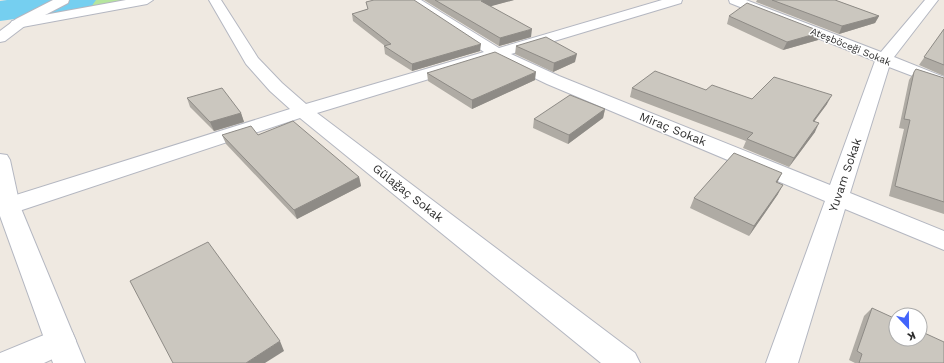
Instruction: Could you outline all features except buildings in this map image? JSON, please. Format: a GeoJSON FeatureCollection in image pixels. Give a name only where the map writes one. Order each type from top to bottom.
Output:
{"type":"FeatureCollection","features":[{"type":"Feature","properties":{"kind":"street"},"geometry":{"type":"LineString","coordinates":[[0,38],[13,18],[41,6],[63,0]]}},
{"type":"Feature","properties":{"kind":"street"},"geometry":{"type":"LineString","coordinates":[[13,18],[147,0]]}},
{"type":"Feature","properties":{"kind":"street","name":"Gülağaç Sokak"},"geometry":{"type":"LineString","coordinates":[[215,0],[252,61],[276,87],[303,111],[624,363]]}},
{"type":"Feature","properties":{"kind":"street","name":"Miraç Sokak"},"geometry":{"type":"LineString","coordinates":[[412,0],[496,52],[553,80],[944,241]]}},
{"type":"Feature","properties":{"kind":"street"},"geometry":{"type":"LineString","coordinates":[[3,203],[496,52],[676,0]]}},
{"type":"Feature","properties":{"kind":"street","name":"Ateşböceği Sokak"},"geometry":{"type":"LineString","coordinates":[[735,0],[944,83]]}},
{"type":"Feature","properties":{"kind":"street","name":"Yuvam Sokak"},"geometry":{"type":"LineString","coordinates":[[782,363],[884,59],[932,0]]}},
{"type":"Feature","properties":{"kind":"street"},"geometry":{"type":"LineString","coordinates":[[0,160],[3,203],[65,352],[11,363]]}},
{"type":"Feature","properties":{"kind":"green space"},"geometry":{"type":"Polygon","coordinates":[[[63,0],[147,0],[21,22],[63,0]]]}},
{"type":"Feature","properties":{"kind":"waterway"},"geometry":{"type":"LineString","coordinates":[[0,11],[80,0]]}}]}
